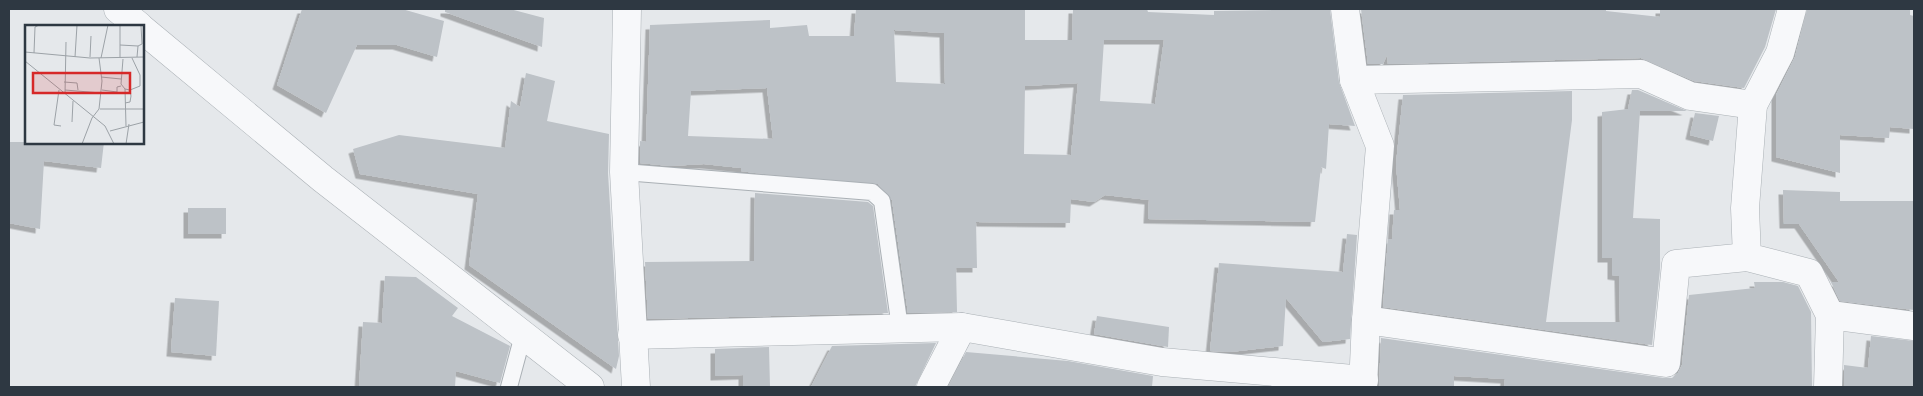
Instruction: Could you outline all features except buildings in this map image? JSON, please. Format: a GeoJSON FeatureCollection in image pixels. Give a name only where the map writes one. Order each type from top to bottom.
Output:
{"type":"FeatureCollection","features":[{"type":"Feature","properties":{"kind":"street"},"geometry":{"type":"LineString","coordinates":[[118,9],[138,25]]}},
{"type":"Feature","properties":{"kind":"street"},"geometry":{"type":"LineString","coordinates":[[627,9],[624,172],[636,387]]}},
{"type":"Feature","properties":{"kind":"street"},"geometry":{"type":"LineString","coordinates":[[632,335],[962,327],[1162,362],[1364,383],[1366,320],[1380,146],[1354,80],[1344,9]]}},
{"type":"Feature","properties":{"kind":"street"},"geometry":{"type":"LineString","coordinates":[[1747,257],[1744,208],[1753,105],[1780,54],[1792,9]]}},
{"type":"Feature","properties":{"kind":"street"},"geometry":{"type":"LineString","coordinates":[[144,31],[323,179],[590,387]]}},
{"type":"Feature","properties":{"kind":"street"},"geometry":{"type":"LineString","coordinates":[[1354,80],[1641,74],[1690,96],[1753,105]]}},
{"type":"Feature","properties":{"kind":"street"},"geometry":{"type":"LineString","coordinates":[[1366,320],[1666,363],[1676,264],[1747,257],[1809,273],[1830,315],[1828,387]]}},
{"type":"Feature","properties":{"kind":"street"},"geometry":{"type":"LineString","coordinates":[[1830,315],[1914,326]]}},
{"type":"Feature","properties":{"kind":"street"},"geometry":{"type":"LineString","coordinates":[[931,387],[962,327]]}},
{"type":"Feature","properties":{"kind":"lane"},"geometry":{"type":"LineString","coordinates":[[624,172],[872,192],[882,201],[900,328]]}},
{"type":"Feature","properties":{"kind":"lane"},"geometry":{"type":"LineString","coordinates":[[509,387],[524,335]]}}]}
